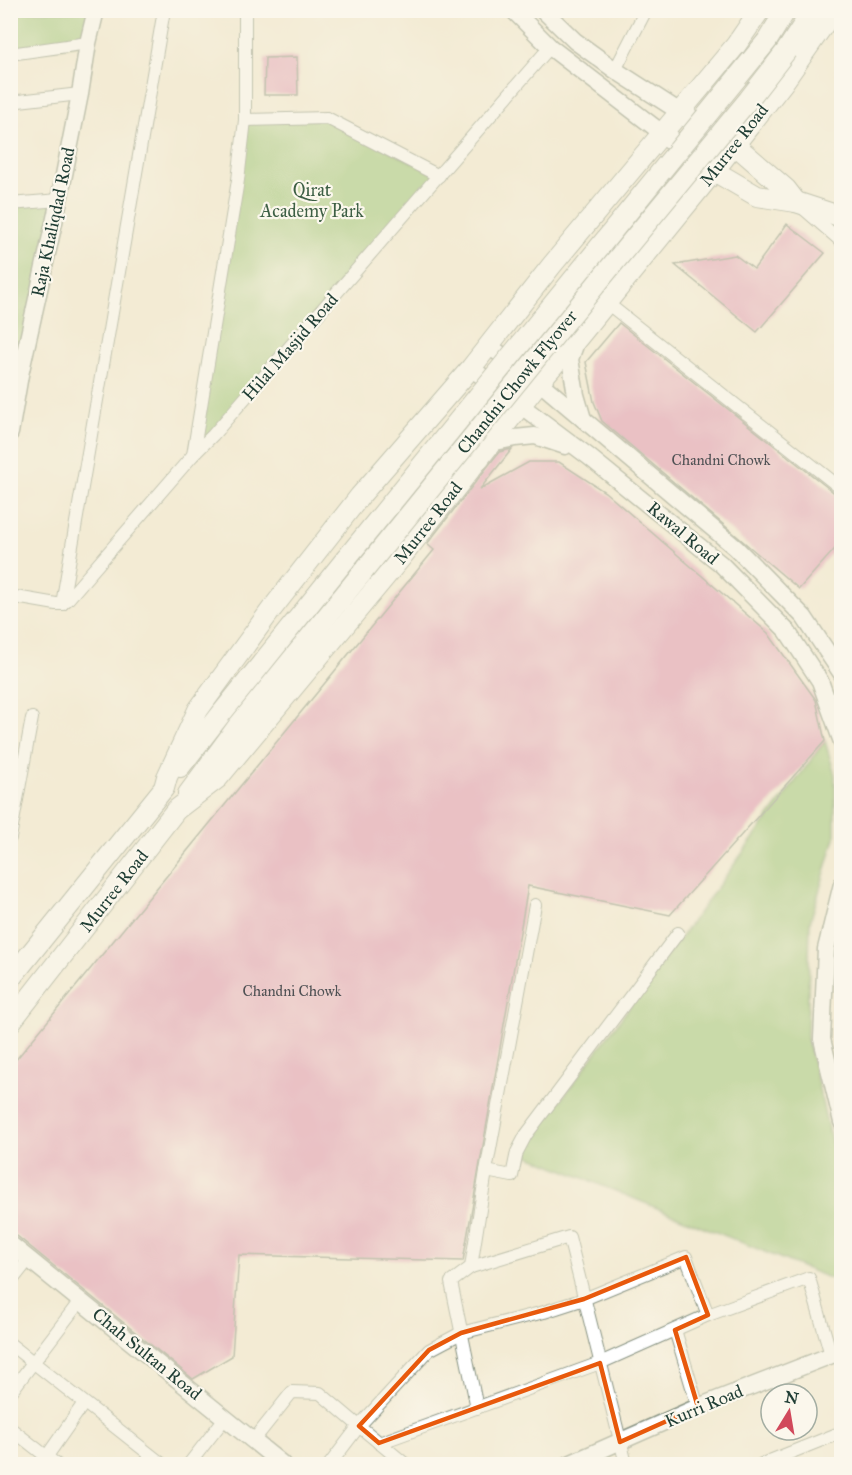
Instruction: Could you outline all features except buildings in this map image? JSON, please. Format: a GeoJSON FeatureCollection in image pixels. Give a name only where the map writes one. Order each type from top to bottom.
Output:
{"type":"FeatureCollection","features":[{"type":"Feature","properties":{"kind":"main road","name":"Raja Khaliqdad Road"},"geometry":{"type":"LineString","coordinates":[[10,433],[15,374],[59,200],[96,10]]}},
{"type":"Feature","properties":{"kind":"main road"},"geometry":{"type":"LineString","coordinates":[[513,10],[550,47],[714,171],[757,196],[796,202],[842,217]]}},
{"type":"Feature","properties":{"kind":"main road"},"geometry":{"type":"LineString","coordinates":[[543,10],[575,41],[615,70],[734,144],[786,189],[796,202]]}},
{"type":"Feature","properties":{"kind":"main road","name":"Murree Road"},"geometry":{"type":"LineString","coordinates":[[10,979],[164,788],[198,710],[271,610],[360,496],[471,368],[552,265],[736,45],[760,10]]}},
{"type":"Feature","properties":{"kind":"main road","name":"Chandni Chowk Flyover"},"geometry":{"type":"LineString","coordinates":[[164,788],[220,714],[767,41],[786,10]]}},
{"type":"Feature","properties":{"kind":"main road","name":"Chandni Chowk Flyover"},"geometry":{"type":"LineString","coordinates":[[176,810],[238,726],[749,99],[787,50],[813,10]]}},
{"type":"Feature","properties":{"kind":"main road","name":"Murree Road"},"geometry":{"type":"LineString","coordinates":[[10,1023],[176,810],[218,778],[400,559],[539,382],[578,339],[714,171],[783,83],[834,10]]}},
{"type":"Feature","properties":{"kind":"main road"},"geometry":{"type":"LineString","coordinates":[[736,45],[742,63],[749,73],[768,82],[783,83]]}},
{"type":"Feature","properties":{"kind":"main road"},"geometry":{"type":"LineString","coordinates":[[578,339],[570,359],[583,420]]}},
{"type":"Feature","properties":{"kind":"main road","name":"Rawal Road"},"geometry":{"type":"LineString","coordinates":[[489,346],[539,382],[736,548],[804,617],[842,674]]}},
{"type":"Feature","properties":{"kind":"main road","name":"Rawal Road"},"geometry":{"type":"LineString","coordinates":[[471,368],[588,456],[721,564],[786,631],[820,681],[842,742]]}},
{"type":"Feature","properties":{"kind":"main road"},"geometry":{"type":"LineString","coordinates":[[491,443],[535,436],[556,442],[588,456]]}},
{"type":"Feature","properties":{"kind":"main road"},"geometry":{"type":"LineString","coordinates":[[842,884],[826,949],[822,1039],[842,1122]]}},
{"type":"Feature","properties":{"kind":"main road","name":"Chah Sultan Road"},"geometry":{"type":"LineString","coordinates":[[10,1244],[282,1464]]}},
{"type":"Feature","properties":{"kind":"main road","name":"Kurri Road"},"geometry":{"type":"LineString","coordinates":[[569,1464],[698,1407],[836,1353]]}},
{"type":"Feature","properties":{"kind":"street"},"geometry":{"type":"LineString","coordinates":[[10,596],[62,604],[164,10]]}},
{"type":"Feature","properties":{"kind":"street"},"geometry":{"type":"LineString","coordinates":[[193,455],[238,180],[245,120],[245,10]]}},
{"type":"Feature","properties":{"kind":"street"},"geometry":{"type":"LineString","coordinates":[[615,70],[646,10]]}},
{"type":"Feature","properties":{"kind":"street"},"geometry":{"type":"LineString","coordinates":[[10,54],[88,43]]}},
{"type":"Feature","properties":{"kind":"street","name":"Hilal Masjid Road"},"geometry":{"type":"LineString","coordinates":[[62,604],[213,435],[550,47]]}},
{"type":"Feature","properties":{"kind":"street"},"geometry":{"type":"LineString","coordinates":[[10,102],[80,94]]}},
{"type":"Feature","properties":{"kind":"street"},"geometry":{"type":"LineString","coordinates":[[245,120],[327,118],[439,176]]}},
{"type":"Feature","properties":{"kind":"street"},"geometry":{"type":"LineString","coordinates":[[10,204],[59,200]]}},
{"type":"Feature","properties":{"kind":"street"},"geometry":{"type":"LineString","coordinates":[[796,202],[842,242]]}},
{"type":"Feature","properties":{"kind":"street"},"geometry":{"type":"LineString","coordinates":[[607,303],[842,489]]}},
{"type":"Feature","properties":{"kind":"street"},"geometry":{"type":"LineString","coordinates":[[10,838],[32,718]]}},
{"type":"Feature","properties":{"kind":"street"},"geometry":{"type":"LineString","coordinates":[[471,1267],[486,1171],[536,905]]}},
{"type":"Feature","properties":{"kind":"street"},"geometry":{"type":"LineString","coordinates":[[486,1171],[512,1176],[517,1152],[526,1135],[678,933]]}},
{"type":"Feature","properties":{"kind":"street"},"geometry":{"type":"LineString","coordinates":[[477,1408],[452,1282],[471,1267],[569,1237],[626,1464]]}},
{"type":"Feature","properties":{"kind":"street"},"geometry":{"type":"LineString","coordinates":[[330,1464],[359,1426],[429,1350],[461,1333],[544,1312],[584,1299],[686,1257],[708,1315]]}},
{"type":"Feature","properties":{"kind":"street"},"geometry":{"type":"LineString","coordinates":[[10,1283],[29,1259]]}},
{"type":"Feature","properties":{"kind":"street"},"geometry":{"type":"LineString","coordinates":[[379,1443],[600,1363],[708,1315],[808,1278],[836,1353]]}},
{"type":"Feature","properties":{"kind":"street"},"geometry":{"type":"LineString","coordinates":[[10,1393],[80,1301]]}},
{"type":"Feature","properties":{"kind":"street"},"geometry":{"type":"LineString","coordinates":[[675,1330],[698,1407]]}},
{"type":"Feature","properties":{"kind":"street"},"geometry":{"type":"LineString","coordinates":[[10,1344],[162,1464]]}},
{"type":"Feature","properties":{"kind":"street"},"geometry":{"type":"LineString","coordinates":[[253,1441],[292,1392],[320,1393],[405,1464]]}},
{"type":"Feature","properties":{"kind":"street"},"geometry":{"type":"LineString","coordinates":[[10,1428],[52,1460],[84,1403]]}},
{"type":"Feature","properties":{"kind":"street"},"geometry":{"type":"LineString","coordinates":[[189,1464],[225,1418]]}},
{"type":"Feature","properties":{"kind":"street"},"geometry":{"type":"LineString","coordinates":[[762,1464],[842,1432]]}},
{"type":"Feature","properties":{"kind":"highlighted area"},"geometry":{"type":"Polygon","coordinates":[[[686,1257],[708,1315],[675,1330],[698,1407],[620,1442],[600,1363],[379,1443],[359,1426],[429,1350],[461,1333],[584,1299],[686,1257]]]}},
{"type":"Feature","properties":{"kind":"green space"},"geometry":{"type":"Polygon","coordinates":[[[10,11],[96,11],[88,43],[11,54],[10,11]]]}},
{"type":"Feature","properties":{"kind":"green space","name":"Qirat Academy Park"},"geometry":{"type":"Polygon","coordinates":[[[327,118],[439,176],[193,455],[245,120],[327,118]]]}},
{"type":"Feature","properties":{"kind":"green space"},"geometry":{"type":"Polygon","coordinates":[[[59,200],[17,372],[11,370],[11,204],[59,200]]]}},
{"type":"Feature","properties":{"kind":"green space"},"geometry":{"type":"Polygon","coordinates":[[[825,741],[835,775],[835,838],[810,922],[807,1037],[832,1145],[841,1158],[841,1283],[522,1153],[825,741]]]}}]}
